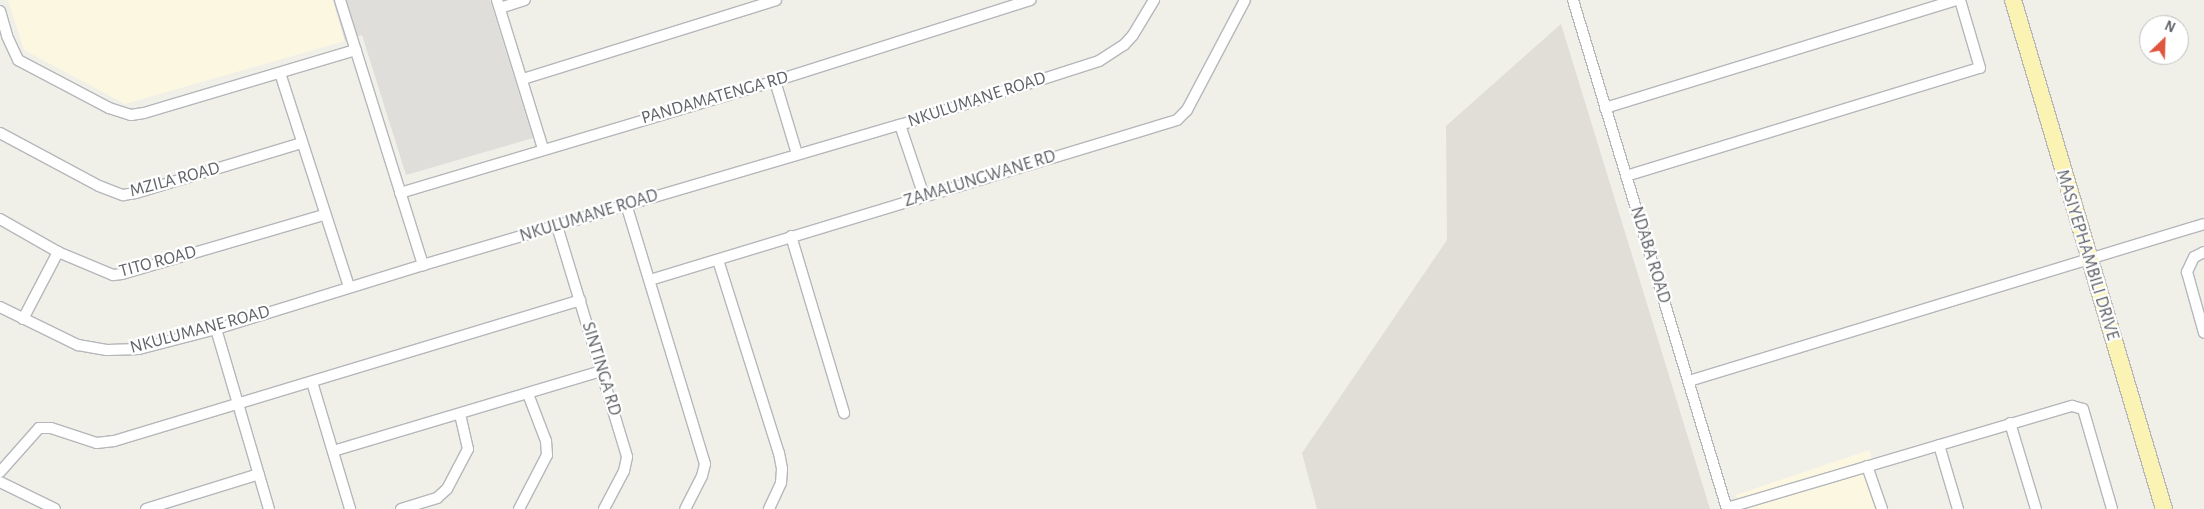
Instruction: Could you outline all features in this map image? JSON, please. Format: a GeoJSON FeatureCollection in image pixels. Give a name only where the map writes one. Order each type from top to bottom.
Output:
{"type":"FeatureCollection","features":[{"type":"Feature","properties":{"kind":"main road","name":"MASIYEPHAMBILI DRIVE"},"geometry":{"type":"LineString","coordinates":[[2013,0],[2164,509]]}},
{"type":"Feature","properties":{"kind":"street"},"geometry":{"type":"LineString","coordinates":[[340,0],[422,265]]}},
{"type":"Feature","properties":{"kind":"street"},"geometry":{"type":"LineString","coordinates":[[525,0],[498,4],[523,79],[543,149]]}},
{"type":"Feature","properties":{"kind":"street"},"geometry":{"type":"LineString","coordinates":[[523,79],[776,0]]}},
{"type":"Feature","properties":{"kind":"street","name":"PANDAMATENGA RD"},"geometry":{"type":"LineString","coordinates":[[400,193],[775,81],[1030,0]]}},
{"type":"Feature","properties":{"kind":"street","name":"NKULUMANE ROAD"},"geometry":{"type":"LineString","coordinates":[[0,307],[78,345],[107,350],[139,349],[216,329],[626,204],[900,125],[1099,61],[1124,45],[1134,34],[1154,0]]}},
{"type":"Feature","properties":{"kind":"street","name":"ZAMALUNGWANE RD"},"geometry":{"type":"LineString","coordinates":[[650,280],[1176,120],[1187,110],[1245,0]]}},
{"type":"Feature","properties":{"kind":"street","name":"NDABA ROAD"},"geometry":{"type":"LineString","coordinates":[[1573,0],[1727,508]]}},
{"type":"Feature","properties":{"kind":"street"},"geometry":{"type":"LineString","coordinates":[[1605,108],[1956,0]]}},
{"type":"Feature","properties":{"kind":"street"},"geometry":{"type":"LineString","coordinates":[[1626,176],[1980,68],[1960,0]]}},
{"type":"Feature","properties":{"kind":"street"},"geometry":{"type":"LineString","coordinates":[[0,11],[3,38],[18,60],[109,108],[131,115],[144,113],[356,50]]}},
{"type":"Feature","properties":{"kind":"street"},"geometry":{"type":"LineString","coordinates":[[280,73],[349,287]]}},
{"type":"Feature","properties":{"kind":"street"},"geometry":{"type":"LineString","coordinates":[[775,81],[797,154]]}},
{"type":"Feature","properties":{"kind":"street"},"geometry":{"type":"LineString","coordinates":[[900,125],[924,196]]}},
{"type":"Feature","properties":{"kind":"street","name":"MZILA ROAD"},"geometry":{"type":"LineString","coordinates":[[0,133],[99,186],[123,195],[136,194],[302,143]]}},
{"type":"Feature","properties":{"kind":"street"},"geometry":{"type":"LineString","coordinates":[[626,204],[705,464],[702,476],[685,509]]}},
{"type":"Feature","properties":{"kind":"street","name":"TITO ROAD"},"geometry":{"type":"LineString","coordinates":[[0,219],[58,252],[103,272],[122,274],[324,214]]}},
{"type":"Feature","properties":{"kind":"street"},"geometry":{"type":"LineString","coordinates":[[1689,381],[2204,224]]}},
{"type":"Feature","properties":{"kind":"street","name":"SINTINGA RD"},"geometry":{"type":"LineString","coordinates":[[556,226],[627,457],[624,471],[604,509]]}},
{"type":"Feature","properties":{"kind":"street"},"geometry":{"type":"LineString","coordinates":[[791,236],[844,412]]}},
{"type":"Feature","properties":{"kind":"street"},"geometry":{"type":"LineString","coordinates":[[23,319],[58,252]]}},
{"type":"Feature","properties":{"kind":"street"},"geometry":{"type":"LineString","coordinates":[[2204,252],[2194,258],[2187,272],[2204,334]]}},
{"type":"Feature","properties":{"kind":"street"},"geometry":{"type":"LineString","coordinates":[[718,260],[779,453],[782,469],[781,483],[769,509]]}},
{"type":"Feature","properties":{"kind":"street"},"geometry":{"type":"LineString","coordinates":[[0,472],[39,428],[51,428],[88,440],[105,443],[580,300]]}},
{"type":"Feature","properties":{"kind":"street"},"geometry":{"type":"LineString","coordinates":[[216,329],[269,509]]}},
{"type":"Feature","properties":{"kind":"street"},"geometry":{"type":"LineString","coordinates":[[333,451],[602,371]]}},
{"type":"Feature","properties":{"kind":"street"},"geometry":{"type":"LineString","coordinates":[[312,382],[350,509]]}},
{"type":"Feature","properties":{"kind":"street"},"geometry":{"type":"LineString","coordinates":[[519,509],[547,455],[546,441],[528,394]]}},
{"type":"Feature","properties":{"kind":"street"},"geometry":{"type":"LineString","coordinates":[[1727,508],[2072,406],[2083,409],[2112,509]]}},
{"type":"Feature","properties":{"kind":"street"},"geometry":{"type":"LineString","coordinates":[[401,509],[438,498],[448,489],[468,449],[460,414]]}},
{"type":"Feature","properties":{"kind":"street"},"geometry":{"type":"LineString","coordinates":[[2010,423],[2036,509]]}},
{"type":"Feature","properties":{"kind":"street"},"geometry":{"type":"LineString","coordinates":[[1939,445],[1958,509]]}},
{"type":"Feature","properties":{"kind":"street"},"geometry":{"type":"LineString","coordinates":[[1867,466],[1882,509]]}},
{"type":"Feature","properties":{"kind":"street"},"geometry":{"type":"LineString","coordinates":[[146,509],[259,474]]}},
{"type":"Feature","properties":{"kind":"street"},"geometry":{"type":"LineString","coordinates":[[0,482],[55,509]]}},
{"type":"Feature","properties":{"kind":"shaded area"},"geometry":{"type":"Polygon","coordinates":[[[8,0],[333,0],[345,41],[125,104],[24,50],[8,0]]]}},
{"type":"Feature","properties":{"kind":"shaded area"},"geometry":{"type":"Polygon","coordinates":[[[333,0],[490,0],[533,138],[406,175],[362,35],[345,41],[333,0]]]}},
{"type":"Feature","properties":{"kind":"shaded area"},"geometry":{"type":"Polygon","coordinates":[[[1561,24],[1710,509],[1317,509],[1302,453],[1447,240],[1446,126],[1561,24]]]}},
{"type":"Feature","properties":{"kind":"shaded area"},"geometry":{"type":"Polygon","coordinates":[[[1869,450],[1887,509],[1740,509],[1736,495],[1869,450]]]}}]}
